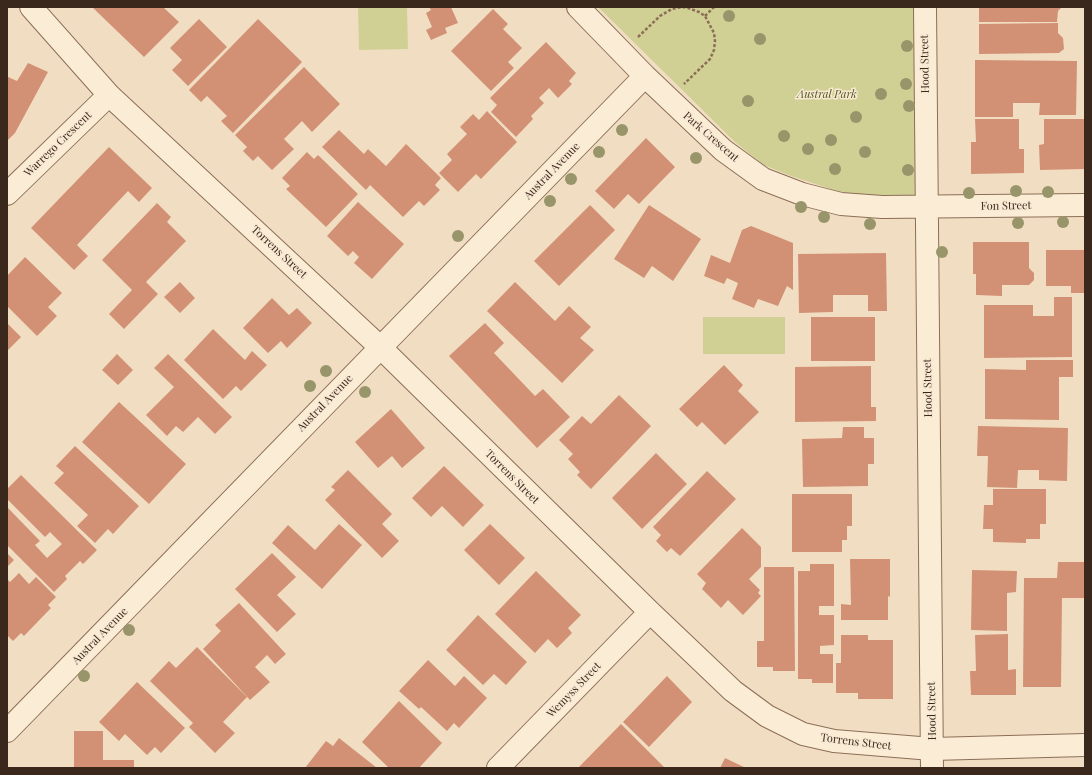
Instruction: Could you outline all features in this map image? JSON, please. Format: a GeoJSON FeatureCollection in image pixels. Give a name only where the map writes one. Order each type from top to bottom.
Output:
{"type":"FeatureCollection","features":[{"type":"Feature","properties":{"kind":"street","name":"Torrens Street"},"geometry":{"type":"LineString","coordinates":[[31,7],[109,94],[380,346],[650,612],[733,691],[767,716],[804,734],[834,742],[932,758],[1085,745]]}},
{"type":"Feature","properties":{"kind":"street","name":"Park Crescent"},"geometry":{"type":"LineString","coordinates":[[578,7],[644,76],[723,150],[763,179],[802,194],[841,204],[882,207],[927,206]]}},
{"type":"Feature","properties":{"kind":"street","name":"Hood Street"},"geometry":{"type":"LineString","coordinates":[[925,7],[932,758]]}},
{"type":"Feature","properties":{"kind":"street","name":"Austral Avenue"},"geometry":{"type":"LineString","coordinates":[[7,731],[644,76]]}},
{"type":"Feature","properties":{"kind":"street","name":"Warrego Crescent"},"geometry":{"type":"LineString","coordinates":[[7,194],[109,94]]}},
{"type":"Feature","properties":{"kind":"street","name":"Fon Street"},"geometry":{"type":"LineString","coordinates":[[927,206],[1085,205]]}},
{"type":"Feature","properties":{"kind":"street","name":"Wemyss Street"},"geometry":{"type":"LineString","coordinates":[[498,768],[650,612]]}},
{"type":"Feature","properties":{"kind":"path"},"geometry":{"type":"LineString","coordinates":[[635,40],[660,16],[672,9],[682,7],[688,8],[705,16],[714,33],[714,50],[710,59],[682,85]]}},
{"type":"Feature","properties":{"kind":"path"},"geometry":{"type":"LineString","coordinates":[[705,16],[714,7]]}},
{"type":"Feature","properties":{"kind":"green space"},"geometry":{"type":"Polygon","coordinates":[[[358,7],[407,7],[408,49],[359,50],[358,7]]]}},
{"type":"Feature","properties":{"kind":"green space","name":"Austral Park"},"geometry":{"type":"Polygon","coordinates":[[[598,7],[914,7],[916,195],[849,195],[791,176],[764,165],[736,143],[598,7]]]}},
{"type":"Feature","properties":{"kind":"green space"},"geometry":{"type":"Polygon","coordinates":[[[703,317],[785,317],[785,354],[703,354],[703,317]]]}},
{"type":"Feature","properties":{"kind":"building"},"geometry":{"type":"Polygon","coordinates":[[[92,7],[163,7],[179,22],[144,57],[92,7]]]}},
{"type":"Feature","properties":{"kind":"building"},"geometry":{"type":"Polygon","coordinates":[[[429,7],[451,7],[458,23],[445,28],[447,33],[431,40],[426,30],[432,27],[426,13],[431,10],[429,7]]]}},
{"type":"Feature","properties":{"kind":"building"},"geometry":{"type":"Polygon","coordinates":[[[979,7],[1062,7],[1058,11],[1057,22],[979,22],[979,7]]]}},
{"type":"Feature","properties":{"kind":"building"},"geometry":{"type":"Polygon","coordinates":[[[493,9],[508,24],[503,29],[522,48],[508,62],[514,68],[491,91],[451,51],[493,9]]]}},
{"type":"Feature","properties":{"kind":"building"},"geometry":{"type":"Polygon","coordinates":[[[199,19],[227,47],[188,86],[172,70],[182,60],[170,48],[199,19]]]}},
{"type":"Feature","properties":{"kind":"building"},"geometry":{"type":"Polygon","coordinates":[[[258,19],[302,62],[233,133],[221,121],[227,116],[207,96],[201,102],[189,90],[258,19]]]}},
{"type":"Feature","properties":{"kind":"building"},"geometry":{"type":"Polygon","coordinates":[[[1058,23],[1058,33],[1063,38],[1064,49],[1059,53],[979,54],[979,24],[1058,23]]]}},
{"type":"Feature","properties":{"kind":"building"},"geometry":{"type":"Polygon","coordinates":[[[546,42],[576,73],[569,81],[572,84],[558,98],[549,88],[539,98],[544,103],[531,116],[533,119],[516,137],[491,112],[497,105],[490,98],[546,42]]]}},
{"type":"Feature","properties":{"kind":"building"},"geometry":{"type":"Polygon","coordinates":[[[975,60],[1077,61],[1076,115],[1039,115],[1040,103],[1013,103],[1013,117],[975,117],[975,60]]]}},
{"type":"Feature","properties":{"kind":"building"},"geometry":{"type":"Polygon","coordinates":[[[28,63],[48,72],[15,133],[7,141],[7,79],[8,77],[17,81],[28,63]]]}},
{"type":"Feature","properties":{"kind":"building"},"geometry":{"type":"Polygon","coordinates":[[[304,67],[340,104],[312,132],[302,121],[284,139],[294,149],[272,170],[258,156],[253,161],[243,151],[247,147],[235,135],[304,67]]]}},
{"type":"Feature","properties":{"kind":"building"},"geometry":{"type":"Polygon","coordinates":[[[487,111],[517,142],[481,179],[476,174],[458,192],[439,173],[452,160],[447,154],[467,134],[460,127],[473,114],[479,120],[487,111]]]}},
{"type":"Feature","properties":{"kind":"building"},"geometry":{"type":"Polygon","coordinates":[[[975,119],[1019,119],[1019,149],[1024,149],[1024,173],[971,174],[971,142],[976,142],[975,119]]]}},
{"type":"Feature","properties":{"kind":"building"},"geometry":{"type":"Polygon","coordinates":[[[1044,119],[1085,119],[1085,169],[1040,170],[1039,145],[1044,144],[1044,119]]]}},
{"type":"Feature","properties":{"kind":"building"},"geometry":{"type":"Polygon","coordinates":[[[339,130],[364,154],[368,149],[386,166],[406,144],[441,178],[435,185],[440,190],[424,206],[419,201],[403,217],[370,185],[366,190],[322,147],[339,130]]]}},
{"type":"Feature","properties":{"kind":"building"},"geometry":{"type":"Polygon","coordinates":[[[646,138],[675,167],[639,204],[628,194],[614,209],[595,191],[646,138]]]}},
{"type":"Feature","properties":{"kind":"building"},"geometry":{"type":"Polygon","coordinates":[[[109,147],[152,188],[139,202],[128,191],[77,245],[88,256],[74,270],[31,228],[109,147]]]}},
{"type":"Feature","properties":{"kind":"building"},"geometry":{"type":"Polygon","coordinates":[[[307,152],[314,159],[318,155],[358,194],[326,227],[286,189],[290,186],[282,178],[307,152]]]}},
{"type":"Feature","properties":{"kind":"building"},"geometry":{"type":"Polygon","coordinates":[[[358,202],[404,244],[372,279],[354,263],[359,257],[353,251],[348,256],[327,236],[358,202]]]}},
{"type":"Feature","properties":{"kind":"building"},"geometry":{"type":"Polygon","coordinates":[[[157,203],[171,217],[167,222],[186,241],[146,282],[158,294],[124,329],[109,314],[132,290],[102,260],[157,203]]]}},
{"type":"Feature","properties":{"kind":"building"},"geometry":{"type":"Polygon","coordinates":[[[590,205],[615,230],[559,286],[534,261],[590,205]]]}},
{"type":"Feature","properties":{"kind":"building"},"geometry":{"type":"Polygon","coordinates":[[[649,205],[701,239],[673,281],[652,266],[644,278],[614,259],[649,205]]]}},
{"type":"Feature","properties":{"kind":"building"},"geometry":{"type":"Polygon","coordinates":[[[751,226],[793,243],[793,290],[787,286],[778,306],[758,299],[754,308],[732,299],[738,283],[727,278],[724,284],[704,276],[711,255],[730,263],[742,230],[751,226]]]}},
{"type":"Feature","properties":{"kind":"building"},"geometry":{"type":"Polygon","coordinates":[[[973,242],[1029,242],[1029,268],[1034,273],[1034,280],[1029,285],[1002,285],[1002,296],[976,295],[976,274],[973,274],[973,242]]]}},
{"type":"Feature","properties":{"kind":"building"},"geometry":{"type":"Polygon","coordinates":[[[1046,250],[1085,250],[1085,293],[1071,293],[1071,286],[1046,286],[1046,250]]]}},
{"type":"Feature","properties":{"kind":"building"},"geometry":{"type":"Polygon","coordinates":[[[886,253],[887,311],[868,311],[868,295],[833,295],[833,312],[799,313],[798,254],[886,253]]]}},
{"type":"Feature","properties":{"kind":"building"},"geometry":{"type":"Polygon","coordinates":[[[25,257],[62,293],[48,307],[57,316],[37,336],[7,306],[7,276],[25,257]]]}},
{"type":"Feature","properties":{"kind":"building"},"geometry":{"type":"Polygon","coordinates":[[[180,282],[195,298],[180,313],[164,297],[180,282]]]}},
{"type":"Feature","properties":{"kind":"building"},"geometry":{"type":"Polygon","coordinates":[[[515,282],[555,321],[569,306],[591,327],[580,338],[594,350],[562,383],[487,311],[515,282]]]}},
{"type":"Feature","properties":{"kind":"building"},"geometry":{"type":"Polygon","coordinates":[[[1054,297],[1072,297],[1072,357],[984,358],[984,305],[1033,305],[1033,316],[1054,316],[1054,297]]]}},
{"type":"Feature","properties":{"kind":"building"},"geometry":{"type":"Polygon","coordinates":[[[272,298],[289,315],[297,308],[312,323],[287,348],[281,341],[268,353],[243,328],[272,298]]]}},
{"type":"Feature","properties":{"kind":"building"},"geometry":{"type":"Polygon","coordinates":[[[811,317],[875,317],[875,361],[811,361],[811,317]]]}},
{"type":"Feature","properties":{"kind":"building"},"geometry":{"type":"Polygon","coordinates":[[[7,323],[21,337],[7,351],[7,323]]]}},
{"type":"Feature","properties":{"kind":"building"},"geometry":{"type":"Polygon","coordinates":[[[485,323],[504,343],[494,353],[535,396],[543,389],[570,417],[537,448],[449,356],[485,323]]]}},
{"type":"Feature","properties":{"kind":"building"},"geometry":{"type":"Polygon","coordinates":[[[213,329],[245,360],[252,351],[267,365],[241,391],[236,386],[223,399],[184,360],[213,329]]]}},
{"type":"Feature","properties":{"kind":"building"},"geometry":{"type":"Polygon","coordinates":[[[117,354],[133,370],[118,385],[102,370],[117,354]]]}},
{"type":"Feature","properties":{"kind":"building"},"geometry":{"type":"Polygon","coordinates":[[[168,354],[232,417],[215,434],[198,417],[183,432],[176,426],[167,436],[146,415],[174,387],[154,368],[168,354]]]}},
{"type":"Feature","properties":{"kind":"building"},"geometry":{"type":"Polygon","coordinates":[[[1026,360],[1073,360],[1073,377],[1059,377],[1059,420],[985,419],[985,369],[1026,370],[1026,360]]]}},
{"type":"Feature","properties":{"kind":"building"},"geometry":{"type":"Polygon","coordinates":[[[724,365],[743,385],[738,391],[759,412],[725,445],[702,422],[697,427],[679,409],[724,365]]]}},
{"type":"Feature","properties":{"kind":"building"},"geometry":{"type":"Polygon","coordinates":[[[871,366],[871,407],[876,407],[876,421],[795,422],[795,367],[871,366]]]}},
{"type":"Feature","properties":{"kind":"building"},"geometry":{"type":"Polygon","coordinates":[[[619,395],[651,426],[591,489],[577,475],[580,472],[568,459],[573,454],[559,440],[582,416],[591,424],[619,395]]]}},
{"type":"Feature","properties":{"kind":"building"},"geometry":{"type":"Polygon","coordinates":[[[119,402],[186,464],[149,504],[82,442],[119,402]]]}},
{"type":"Feature","properties":{"kind":"building"},"geometry":{"type":"Polygon","coordinates":[[[391,409],[425,448],[402,468],[392,456],[378,468],[355,442],[391,409]]]}},
{"type":"Feature","properties":{"kind":"building"},"geometry":{"type":"Polygon","coordinates":[[[978,426],[1068,428],[1067,481],[1039,480],[1039,470],[1018,470],[1017,488],[987,487],[988,456],[977,456],[978,426]]]}},
{"type":"Feature","properties":{"kind":"building"},"geometry":{"type":"Polygon","coordinates":[[[843,427],[864,427],[864,438],[874,438],[874,464],[868,464],[868,486],[803,487],[802,439],[842,438],[843,427]]]}},
{"type":"Feature","properties":{"kind":"building"},"geometry":{"type":"Polygon","coordinates":[[[75,446],[139,506],[113,534],[108,529],[95,543],[77,526],[88,515],[54,483],[64,473],[56,466],[75,446]]]}},
{"type":"Feature","properties":{"kind":"building"},"geometry":{"type":"Polygon","coordinates":[[[656,453],[687,484],[642,529],[612,498],[656,453]]]}},
{"type":"Feature","properties":{"kind":"building"},"geometry":{"type":"Polygon","coordinates":[[[444,466],[484,505],[463,527],[442,506],[431,517],[412,498],[444,466]]]}},
{"type":"Feature","properties":{"kind":"building"},"geometry":{"type":"Polygon","coordinates":[[[348,470],[392,514],[382,524],[399,541],[382,558],[325,500],[335,490],[331,487],[348,470]]]}},
{"type":"Feature","properties":{"kind":"building"},"geometry":{"type":"Polygon","coordinates":[[[707,471],[736,499],[680,556],[671,548],[667,552],[656,541],[661,535],[653,527],[707,471]]]}},
{"type":"Feature","properties":{"kind":"building"},"geometry":{"type":"Polygon","coordinates":[[[21,475],[97,550],[83,564],[80,561],[65,576],[67,579],[54,592],[7,545],[8,508],[40,541],[35,545],[47,558],[62,544],[50,532],[45,537],[7,499],[7,489],[21,475]]]}},
{"type":"Feature","properties":{"kind":"building"},"geometry":{"type":"Polygon","coordinates":[[[993,489],[1046,489],[1046,524],[1040,524],[1040,539],[1026,539],[1026,543],[993,542],[993,529],[983,529],[984,505],[993,505],[993,489]]]}},
{"type":"Feature","properties":{"kind":"building"},"geometry":{"type":"Polygon","coordinates":[[[792,494],[852,494],[852,526],[847,526],[847,540],[842,540],[842,552],[792,552],[792,494]]]}},
{"type":"Feature","properties":{"kind":"building"},"geometry":{"type":"Polygon","coordinates":[[[339,524],[362,545],[322,589],[272,543],[288,525],[315,550],[339,524]]]}},
{"type":"Feature","properties":{"kind":"building"},"geometry":{"type":"Polygon","coordinates":[[[490,524],[525,558],[499,585],[464,550],[490,524]]]}},
{"type":"Feature","properties":{"kind":"building"},"geometry":{"type":"Polygon","coordinates":[[[742,528],[761,547],[761,567],[749,579],[760,590],[758,593],[761,596],[743,615],[728,600],[721,608],[702,589],[706,583],[697,574],[742,528]]]}},
{"type":"Feature","properties":{"kind":"building"},"geometry":{"type":"Polygon","coordinates":[[[7,553],[14,560],[7,567],[7,553]]]}},
{"type":"Feature","properties":{"kind":"building"},"geometry":{"type":"Polygon","coordinates":[[[272,553],[296,577],[277,595],[296,614],[277,632],[235,589],[272,553]]]}},
{"type":"Feature","properties":{"kind":"building"},"geometry":{"type":"Polygon","coordinates":[[[850,559],[890,559],[890,597],[888,596],[888,620],[841,620],[841,604],[851,605],[850,559]]]}},
{"type":"Feature","properties":{"kind":"building"},"geometry":{"type":"Polygon","coordinates":[[[1058,562],[1085,562],[1085,598],[1062,598],[1061,687],[1023,687],[1024,578],[1057,578],[1058,562]]]}},
{"type":"Feature","properties":{"kind":"building"},"geometry":{"type":"Polygon","coordinates":[[[810,564],[834,564],[834,606],[819,606],[819,615],[834,615],[834,645],[820,646],[820,654],[833,654],[833,683],[812,683],[812,679],[798,679],[798,571],[810,571],[810,564]]]}},
{"type":"Feature","properties":{"kind":"building"},"geometry":{"type":"Polygon","coordinates":[[[764,567],[794,567],[795,671],[773,671],[773,667],[757,667],[757,641],[764,641],[764,567]]]}},
{"type":"Feature","properties":{"kind":"building"},"geometry":{"type":"Polygon","coordinates":[[[972,570],[1017,571],[1016,592],[1007,593],[1007,631],[971,630],[972,570]]]}},
{"type":"Feature","properties":{"kind":"building"},"geometry":{"type":"Polygon","coordinates":[[[536,571],[581,615],[568,628],[572,633],[557,648],[548,639],[535,653],[495,614],[536,571]]]}},
{"type":"Feature","properties":{"kind":"building"},"geometry":{"type":"Polygon","coordinates":[[[19,573],[29,584],[36,577],[56,597],[48,605],[51,608],[24,636],[21,633],[13,641],[7,635],[7,579],[10,582],[19,573]]]}},
{"type":"Feature","properties":{"kind":"building"},"geometry":{"type":"Polygon","coordinates":[[[239,603],[286,654],[275,664],[267,655],[255,667],[270,682],[250,700],[203,649],[221,631],[215,625],[239,603]]]}},
{"type":"Feature","properties":{"kind":"building"},"geometry":{"type":"Polygon","coordinates":[[[478,615],[527,662],[506,685],[494,674],[483,685],[446,650],[478,615]]]}},
{"type":"Feature","properties":{"kind":"building"},"geometry":{"type":"Polygon","coordinates":[[[1008,634],[1008,670],[1016,669],[1016,695],[971,695],[970,671],[976,671],[975,635],[1008,634]]]}},
{"type":"Feature","properties":{"kind":"building"},"geometry":{"type":"Polygon","coordinates":[[[841,635],[868,635],[868,640],[893,640],[893,699],[858,699],[858,693],[836,693],[836,663],[841,663],[841,635]]]}},
{"type":"Feature","properties":{"kind":"building"},"geometry":{"type":"Polygon","coordinates":[[[197,647],[247,697],[223,722],[235,733],[215,753],[189,727],[193,723],[150,681],[169,661],[176,668],[197,647]]]}},
{"type":"Feature","properties":{"kind":"building"},"geometry":{"type":"Polygon","coordinates":[[[428,660],[455,686],[464,676],[487,698],[459,728],[454,723],[447,731],[421,707],[419,709],[399,691],[428,660]]]}},
{"type":"Feature","properties":{"kind":"building"},"geometry":{"type":"Polygon","coordinates":[[[667,676],[692,702],[649,747],[623,722],[667,676]]]}},
{"type":"Feature","properties":{"kind":"building"},"geometry":{"type":"Polygon","coordinates":[[[137,682],[185,728],[161,753],[155,747],[147,755],[125,734],[119,741],[99,722],[137,682]]]}},
{"type":"Feature","properties":{"kind":"building"},"geometry":{"type":"Polygon","coordinates":[[[399,701],[442,743],[419,768],[389,768],[362,742],[399,701]]]}},
{"type":"Feature","properties":{"kind":"building"},"geometry":{"type":"Polygon","coordinates":[[[621,724],[665,768],[578,768],[621,724]]]}},
{"type":"Feature","properties":{"kind":"building"},"geometry":{"type":"Polygon","coordinates":[[[74,731],[103,731],[103,760],[134,760],[134,768],[74,768],[74,731]]]}},
{"type":"Feature","properties":{"kind":"building"},"geometry":{"type":"Polygon","coordinates":[[[339,738],[377,768],[305,768],[326,741],[333,746],[339,738]]]}},
{"type":"Feature","properties":{"kind":"building"},"geometry":{"type":"Polygon","coordinates":[[[725,758],[746,768],[720,768],[725,758]]]}}]}
